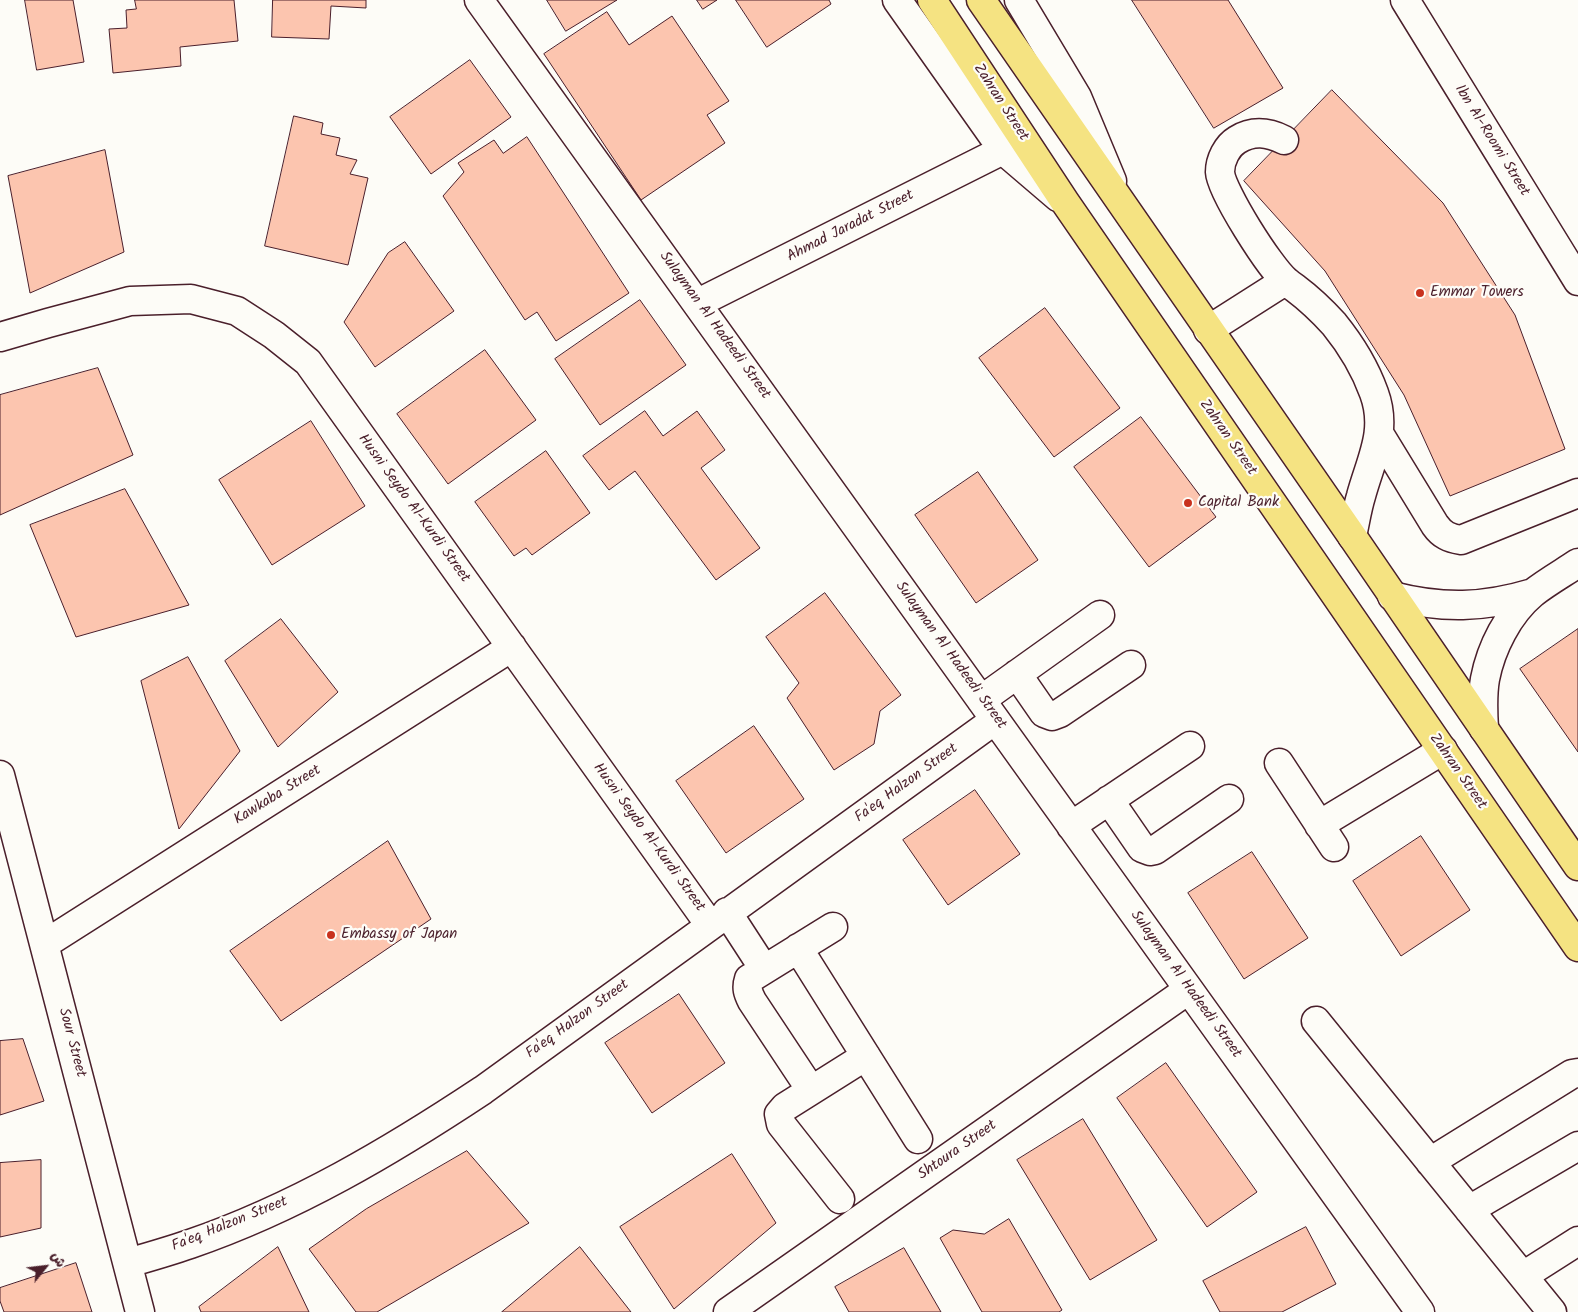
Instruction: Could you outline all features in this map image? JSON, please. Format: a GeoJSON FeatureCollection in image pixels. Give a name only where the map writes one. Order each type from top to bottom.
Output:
{"type":"FeatureCollection","features":[{"type":"Feature","properties":{"kind":"main road","name":"Zahran Street"},"geometry":{"type":"LineString","coordinates":[[932,0],[1064,202],[1578,947]]}},
{"type":"Feature","properties":{"kind":"main road"},"geometry":{"type":"LineString","coordinates":[[981,0],[1576,860]]}},
{"type":"Feature","properties":{"kind":"street","name":"Sulayman Al Hadeedi Street"},"geometry":{"type":"LineString","coordinates":[[479,0],[1420,1312]]}},
{"type":"Feature","properties":{"kind":"street"},"geometry":{"type":"LineString","coordinates":[[897,0],[1003,150],[1064,202]]}},
{"type":"Feature","properties":{"kind":"street"},"geometry":{"type":"LineString","coordinates":[[1019,0],[1076,97],[1121,203]]}},
{"type":"Feature","properties":{"kind":"street","name":"Ibn Al-Roomi Street"},"geometry":{"type":"LineString","coordinates":[[1405,0],[1578,281]]}},
{"type":"Feature","properties":{"kind":"street"},"geometry":{"type":"LineString","coordinates":[[1284,140],[1272,134],[1259,132],[1236,140],[1227,150],[1222,162],[1220,170],[1221,182],[1253,238],[1285,281],[1297,289],[1332,323],[1350,344],[1364,368],[1375,394],[1380,417],[1380,435],[1361,496],[1352,536]]}},
{"type":"Feature","properties":{"kind":"street","name":"Ahmad Jaradat Street"},"geometry":{"type":"LineString","coordinates":[[698,303],[1003,150]]}},
{"type":"Feature","properties":{"kind":"street"},"geometry":{"type":"LineString","coordinates":[[1208,330],[1285,281]]}},
{"type":"Feature","properties":{"kind":"street","name":"Husni Seydo Al-Kurdi Street"},"geometry":{"type":"LineString","coordinates":[[0,337],[48,322],[130,301],[191,299],[237,311],[274,335],[308,362],[512,647],[719,918],[764,969]]}},
{"type":"Feature","properties":{"kind":"street"},"geometry":{"type":"LineString","coordinates":[[1380,435],[1434,525],[1441,533],[1451,538],[1461,540],[1578,493]]}},
{"type":"Feature","properties":{"kind":"street"},"geometry":{"type":"LineString","coordinates":[[1484,729],[1482,704],[1484,688],[1491,656],[1502,632],[1515,612],[1533,593],[1578,563]]}},
{"type":"Feature","properties":{"kind":"street"},"geometry":{"type":"LineString","coordinates":[[1392,596],[1415,602],[1463,606],[1510,600],[1533,593]]}},
{"type":"Feature","properties":{"kind":"street","name":"Fa'eq Halzon Street"},"geometry":{"type":"LineString","coordinates":[[128,1263],[190,1244],[252,1219],[312,1191],[428,1126],[483,1090],[719,918],[988,710],[1017,674],[1100,615]]}},
{"type":"Feature","properties":{"kind":"street","name":"Kawkaba Street"},"geometry":{"type":"LineString","coordinates":[[45,944],[512,647]]}},
{"type":"Feature","properties":{"kind":"street"},"geometry":{"type":"LineString","coordinates":[[1017,674],[1044,713],[1052,716],[1060,714],[1131,666]]}},
{"type":"Feature","properties":{"kind":"street"},"geometry":{"type":"LineString","coordinates":[[1071,826],[1190,746]]}},
{"type":"Feature","properties":{"kind":"street"},"geometry":{"type":"LineString","coordinates":[[1279,763],[1327,836],[1443,750]]}},
{"type":"Feature","properties":{"kind":"street","name":"Sour Street"},"geometry":{"type":"LineString","coordinates":[[0,775],[140,1312]]}},
{"type":"Feature","properties":{"kind":"street"},"geometry":{"type":"LineString","coordinates":[[1109,800],[1142,848],[1150,851],[1155,850],[1229,799]]}},
{"type":"Feature","properties":{"kind":"street"},"geometry":{"type":"LineString","coordinates":[[812,1090],[752,1002],[748,991],[749,979],[833,927]]}},
{"type":"Feature","properties":{"kind":"street"},"geometry":{"type":"LineString","coordinates":[[798,948],[918,1140]]}},
{"type":"Feature","properties":{"kind":"street","name":"Shtoura Street"},"geometry":{"type":"LineString","coordinates":[[728,1312],[1188,990]]}},
{"type":"Feature","properties":{"kind":"street"},"geometry":{"type":"LineString","coordinates":[[1316,1021],[1552,1312]]}},
{"type":"Feature","properties":{"kind":"street"},"geometry":{"type":"LineString","coordinates":[[840,1199],[781,1124],[779,1114],[812,1090],[866,1056]]}},
{"type":"Feature","properties":{"kind":"street"},"geometry":{"type":"LineString","coordinates":[[1430,1162],[1572,1074],[1578,1073]]}},
{"type":"Feature","properties":{"kind":"street"},"geometry":{"type":"LineString","coordinates":[[1469,1210],[1578,1146]]}},
{"type":"Feature","properties":{"kind":"street"},"geometry":{"type":"LineString","coordinates":[[1523,1276],[1578,1241]]}},
{"type":"Feature","properties":{"kind":"building"},"geometry":{"type":"Polygon","coordinates":[[[25,0],[73,0],[84,62],[37,70],[25,0]]]}},
{"type":"Feature","properties":{"kind":"building"},"geometry":{"type":"Polygon","coordinates":[[[135,0],[234,0],[238,41],[180,47],[181,66],[113,73],[109,29],[127,28],[126,10],[136,9],[135,0]]]}},
{"type":"Feature","properties":{"kind":"building"},"geometry":{"type":"Polygon","coordinates":[[[273,0],[366,0],[366,8],[331,6],[329,39],[272,37],[273,0]]]}},
{"type":"Feature","properties":{"kind":"building"},"geometry":{"type":"Polygon","coordinates":[[[547,0],[617,0],[566,31],[547,0]]]}},
{"type":"Feature","properties":{"kind":"building"},"geometry":{"type":"Polygon","coordinates":[[[697,0],[717,0],[703,9],[697,0]]]}},
{"type":"Feature","properties":{"kind":"building"},"geometry":{"type":"Polygon","coordinates":[[[736,0],[829,0],[831,4],[767,47],[736,0]]]}},
{"type":"Feature","properties":{"kind":"building"},"geometry":{"type":"Polygon","coordinates":[[[1132,0],[1228,0],[1283,88],[1214,128],[1132,0]]]}},
{"type":"Feature","properties":{"kind":"building"},"geometry":{"type":"Polygon","coordinates":[[[607,12],[629,45],[672,16],[729,101],[707,115],[725,143],[641,200],[544,54],[607,12]]]}},
{"type":"Feature","properties":{"kind":"building"},"geometry":{"type":"Polygon","coordinates":[[[470,60],[511,117],[431,174],[390,117],[470,60]]]}},
{"type":"Feature","properties":{"kind":"building","name":"Emmar Towers"},"geometry":{"type":"Polygon","coordinates":[[[1332,90],[1443,203],[1515,315],[1565,449],[1450,496],[1404,395],[1325,271],[1244,181],[1332,90]]]}},
{"type":"Feature","properties":{"kind":"building"},"geometry":{"type":"Polygon","coordinates":[[[294,116],[323,123],[321,134],[340,138],[336,155],[357,160],[350,174],[368,178],[348,265],[265,246],[294,116]]]}},
{"type":"Feature","properties":{"kind":"building"},"geometry":{"type":"Polygon","coordinates":[[[527,137],[629,293],[556,341],[537,312],[525,320],[443,196],[464,172],[458,163],[494,140],[503,153],[527,137]]]}},
{"type":"Feature","properties":{"kind":"building"},"geometry":{"type":"Polygon","coordinates":[[[105,150],[124,252],[30,293],[8,176],[105,150]]]}},
{"type":"Feature","properties":{"kind":"building"},"geometry":{"type":"Polygon","coordinates":[[[405,242],[454,311],[375,367],[344,322],[388,253],[405,242]]]}},
{"type":"Feature","properties":{"kind":"building"},"geometry":{"type":"Polygon","coordinates":[[[640,300],[686,365],[600,425],[555,359],[640,300]]]}},
{"type":"Feature","properties":{"kind":"building"},"geometry":{"type":"Polygon","coordinates":[[[1045,308],[1120,408],[1054,457],[979,358],[1045,308]]]}},
{"type":"Feature","properties":{"kind":"building"},"geometry":{"type":"Polygon","coordinates":[[[485,350],[536,420],[448,484],[397,414],[485,350]]]}},
{"type":"Feature","properties":{"kind":"building"},"geometry":{"type":"Polygon","coordinates":[[[98,368],[133,455],[0,515],[0,395],[98,368]]]}},
{"type":"Feature","properties":{"kind":"building"},"geometry":{"type":"Polygon","coordinates":[[[645,411],[663,436],[697,411],[725,450],[701,468],[760,548],[716,580],[635,471],[609,490],[583,456],[645,411]]]}},
{"type":"Feature","properties":{"kind":"building"},"geometry":{"type":"Polygon","coordinates":[[[1141,417],[1216,517],[1149,567],[1074,467],[1141,417]]]}},
{"type":"Feature","properties":{"kind":"building"},"geometry":{"type":"Polygon","coordinates":[[[311,421],[365,506],[272,565],[219,480],[311,421]]]}},
{"type":"Feature","properties":{"kind":"building"},"geometry":{"type":"Polygon","coordinates":[[[546,451],[590,513],[532,555],[526,548],[514,556],[475,502],[546,451]]]}},
{"type":"Feature","properties":{"kind":"building"},"geometry":{"type":"Polygon","coordinates":[[[978,472],[1038,560],[976,603],[915,515],[978,472]]]}},
{"type":"Feature","properties":{"kind":"building"},"geometry":{"type":"Polygon","coordinates":[[[125,489],[189,605],[76,637],[30,525],[125,489]]]}},
{"type":"Feature","properties":{"kind":"building"},"geometry":{"type":"Polygon","coordinates":[[[825,593],[901,695],[880,711],[874,744],[834,770],[787,698],[799,683],[766,637],[825,593]]]}},
{"type":"Feature","properties":{"kind":"building"},"geometry":{"type":"Polygon","coordinates":[[[281,619],[338,692],[278,747],[225,661],[281,619]]]}},
{"type":"Feature","properties":{"kind":"building"},"geometry":{"type":"Polygon","coordinates":[[[1578,629],[1578,752],[1520,669],[1578,629]]]}},
{"type":"Feature","properties":{"kind":"building"},"geometry":{"type":"Polygon","coordinates":[[[188,657],[240,751],[179,829],[141,681],[188,657]]]}},
{"type":"Feature","properties":{"kind":"building"},"geometry":{"type":"Polygon","coordinates":[[[754,726],[804,799],[726,853],[676,781],[754,726]]]}},
{"type":"Feature","properties":{"kind":"building"},"geometry":{"type":"Polygon","coordinates":[[[975,790],[1020,854],[948,905],[903,840],[975,790]]]}},
{"type":"Feature","properties":{"kind":"building"},"geometry":{"type":"Polygon","coordinates":[[[1421,836],[1470,910],[1401,956],[1353,881],[1421,836]]]}},
{"type":"Feature","properties":{"kind":"building","name":"Embassy of Japan"},"geometry":{"type":"Polygon","coordinates":[[[388,841],[431,919],[281,1021],[230,951],[388,841]]]}},
{"type":"Feature","properties":{"kind":"building"},"geometry":{"type":"Polygon","coordinates":[[[1252,852],[1308,938],[1244,979],[1188,893],[1252,852]]]}},
{"type":"Feature","properties":{"kind":"building"},"geometry":{"type":"Polygon","coordinates":[[[679,994],[725,1063],[652,1113],[605,1043],[679,994]]]}},
{"type":"Feature","properties":{"kind":"building"},"geometry":{"type":"Polygon","coordinates":[[[23,1039],[44,1101],[0,1115],[0,1041],[23,1039]]]}},
{"type":"Feature","properties":{"kind":"building"},"geometry":{"type":"Polygon","coordinates":[[[1166,1063],[1257,1192],[1207,1227],[1117,1098],[1166,1063]]]}},
{"type":"Feature","properties":{"kind":"building"},"geometry":{"type":"Polygon","coordinates":[[[1083,1119],[1157,1240],[1090,1280],[1017,1160],[1083,1119]]]}},
{"type":"Feature","properties":{"kind":"building"},"geometry":{"type":"Polygon","coordinates":[[[467,1151],[529,1223],[377,1312],[356,1312],[309,1249],[366,1209],[467,1151]]]}},
{"type":"Feature","properties":{"kind":"building"},"geometry":{"type":"Polygon","coordinates":[[[732,1154],[776,1223],[674,1309],[620,1227],[732,1154]]]}},
{"type":"Feature","properties":{"kind":"building"},"geometry":{"type":"Polygon","coordinates":[[[41,1160],[41,1228],[0,1237],[0,1163],[41,1160]]]}},
{"type":"Feature","properties":{"kind":"building"},"geometry":{"type":"Polygon","coordinates":[[[1009,1219],[1062,1310],[1059,1312],[982,1312],[940,1238],[953,1230],[984,1234],[1009,1219]]]}},
{"type":"Feature","properties":{"kind":"building"},"geometry":{"type":"Polygon","coordinates":[[[1306,1227],[1336,1284],[1282,1312],[1220,1312],[1203,1281],[1306,1227]]]}},
{"type":"Feature","properties":{"kind":"building"},"geometry":{"type":"Polygon","coordinates":[[[278,1247],[309,1312],[201,1312],[199,1307],[278,1247]]]}},
{"type":"Feature","properties":{"kind":"building"},"geometry":{"type":"Polygon","coordinates":[[[580,1247],[631,1312],[502,1312],[580,1247]]]}},
{"type":"Feature","properties":{"kind":"building"},"geometry":{"type":"Polygon","coordinates":[[[904,1248],[941,1312],[849,1312],[835,1287],[904,1248]]]}},
{"type":"Feature","properties":{"kind":"building"},"geometry":{"type":"Polygon","coordinates":[[[76,1263],[92,1312],[4,1312],[0,1301],[0,1288],[76,1263]]]}},
{"type":"Feature","properties":{"kind":"place","name":"Emmar Towers"},"geometry":{"type":"Point","coordinates":[1420,293]}},
{"type":"Feature","properties":{"kind":"place","name":"Capital Bank"},"geometry":{"type":"Point","coordinates":[1188,503]}},
{"type":"Feature","properties":{"kind":"place","name":"Embassy of Japan"},"geometry":{"type":"Point","coordinates":[331,935]}}]}
